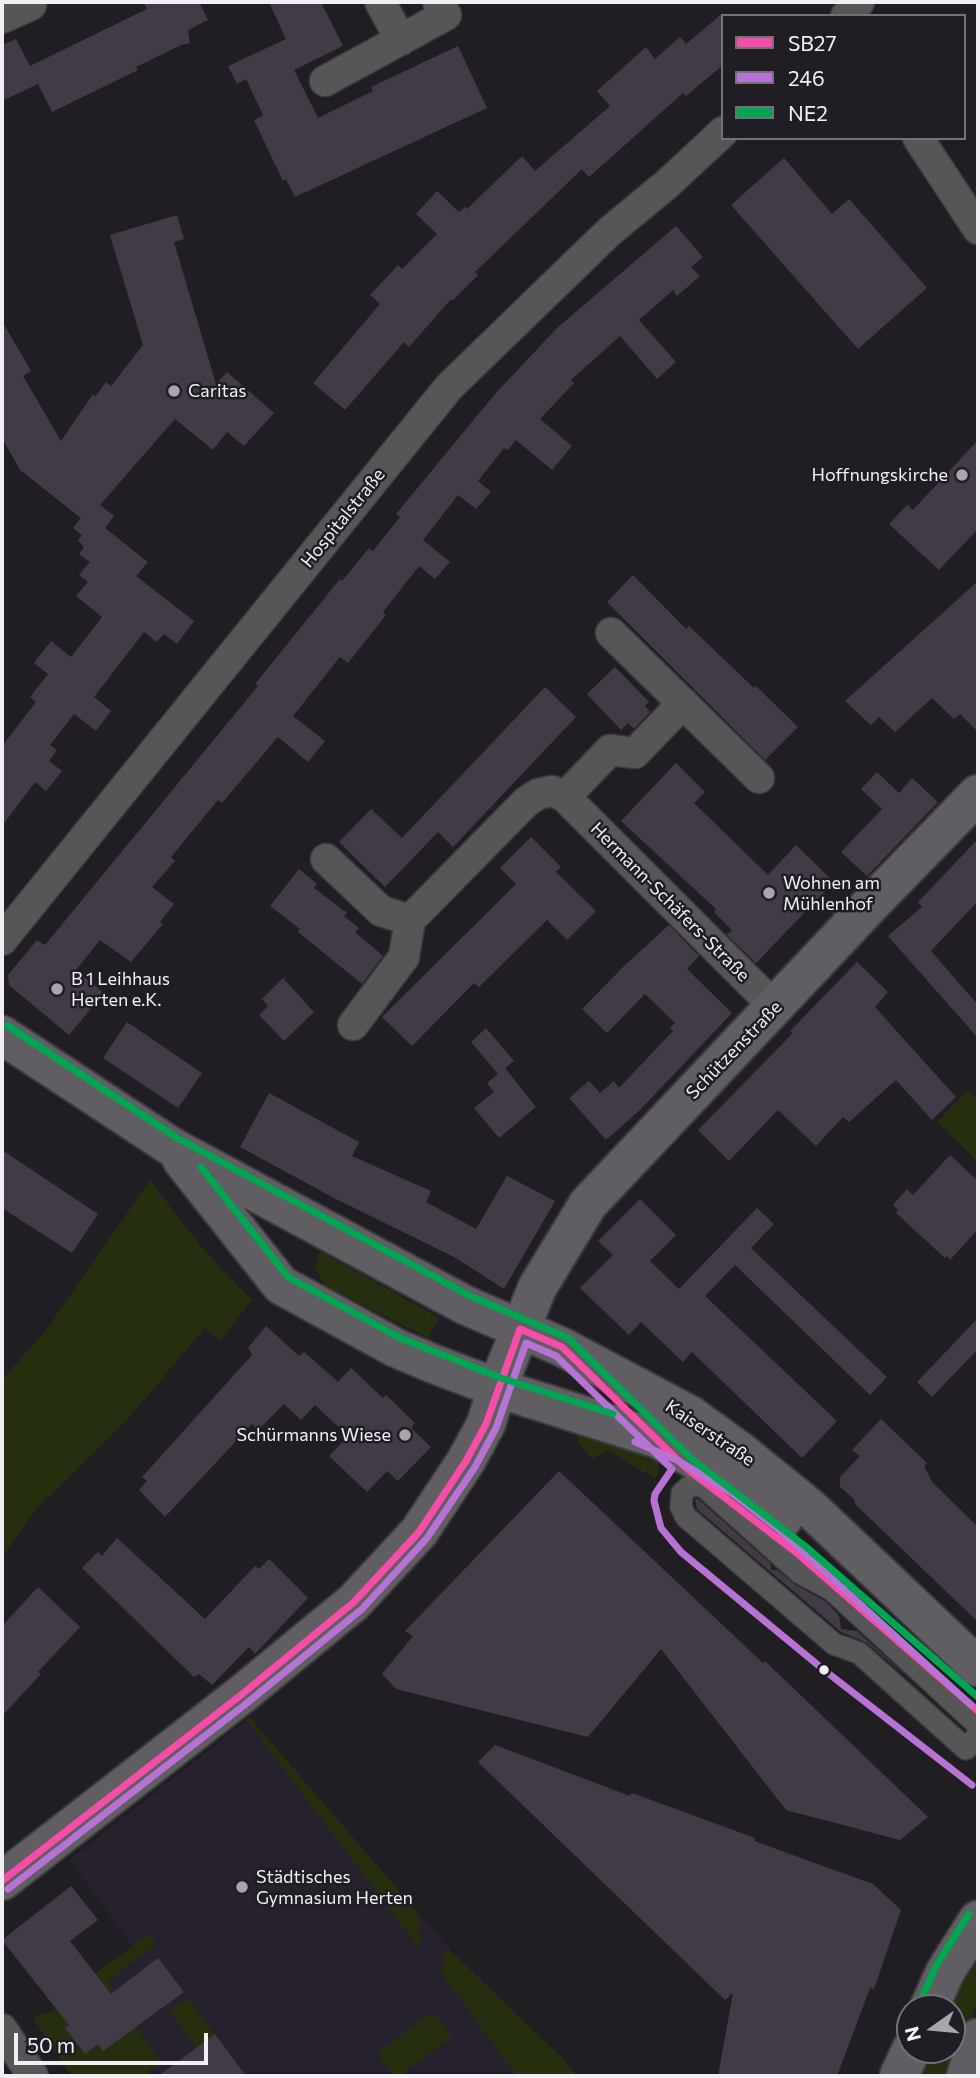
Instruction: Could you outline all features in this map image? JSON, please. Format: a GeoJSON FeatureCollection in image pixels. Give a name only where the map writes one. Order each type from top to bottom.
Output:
{"type":"FeatureCollection","features":[{"type":"Feature","properties":{"kind":"main road","name":"Schützenstraße"},"geometry":{"type":"LineString","coordinates":[[2,1881],[241,1695],[354,1602],[419,1532],[466,1461],[486,1424],[537,1288],[589,1204],[978,794]]}},
{"type":"Feature","properties":{"kind":"main road","name":"Kaiserstraße"},"geometry":{"type":"LineString","coordinates":[[2,1035],[172,1147],[465,1305],[562,1347],[690,1415],[810,1508],[978,1667]]}},
{"type":"Feature","properties":{"kind":"main road","name":"Kaiserstraße"},"geometry":{"type":"LineString","coordinates":[[172,1147],[281,1284],[396,1348],[498,1388],[658,1439],[739,1485],[785,1521],[978,1697]]}},
{"type":"Feature","properties":{"kind":"main road"},"geometry":{"type":"LineString","coordinates":[[935,1994],[945,1972],[978,1920]]}},
{"type":"Feature","properties":{"kind":"main road"},"geometry":{"type":"LineString","coordinates":[[966,2076],[978,2038]]}},
{"type":"Feature","properties":{"kind":"street"},"geometry":{"type":"LineString","coordinates":[[380,2],[401,40]]}},
{"type":"Feature","properties":{"kind":"street"},"geometry":{"type":"LineString","coordinates":[[325,81],[446,15],[438,2]]}},
{"type":"Feature","properties":{"kind":"street"},"geometry":{"type":"LineString","coordinates":[[2,18],[31,5]]}},
{"type":"Feature","properties":{"kind":"street","name":"Hospitalstraße"},"geometry":{"type":"LineString","coordinates":[[2,940],[449,387],[609,232],[667,184],[721,134]]}},
{"type":"Feature","properties":{"kind":"street"},"geometry":{"type":"LineString","coordinates":[[919,140],[978,229]]}},
{"type":"Feature","properties":{"kind":"street"},"geometry":{"type":"LineString","coordinates":[[611,634],[759,778]]}},
{"type":"Feature","properties":{"kind":"street"},"geometry":{"type":"LineString","coordinates":[[353,1025],[404,957],[410,920],[526,802],[538,793],[552,791],[565,797],[610,750],[635,753],[683,704]]}},
{"type":"Feature","properties":{"kind":"street","name":"Hermann-Schäfers-Straße"},"geometry":{"type":"LineString","coordinates":[[565,797],[775,1007]]}},
{"type":"Feature","properties":{"kind":"street"},"geometry":{"type":"LineString","coordinates":[[326,859],[381,911],[410,920]]}},
{"type":"Feature","properties":{"kind":"street"},"geometry":{"type":"LineString","coordinates":[[978,1725],[832,1590],[800,1573],[704,1486],[691,1485],[682,1493],[681,1507],[685,1517],[834,1644],[859,1653],[966,1749],[978,1735]]}},
{"type":"Feature","properties":{"kind":"street"},"geometry":{"type":"LineString","coordinates":[[2,2029],[33,2076]]}},
{"type":"Feature","properties":{"kind":"shaded area","name":"Städtisches Gymnasium Herten"},"geometry":{"type":"Polygon","coordinates":[[[250,1718],[450,1950],[566,2062],[577,2076],[71,2076],[33,2018],[56,2008],[55,2003],[133,1946],[69,1860],[250,1718]]]}},
{"type":"Feature","properties":{"kind":"green space"},"geometry":{"type":"Polygon","coordinates":[[[968,1090],[978,1100],[978,1162],[937,1122],[968,1090]]]}},
{"type":"Feature","properties":{"kind":"green space"},"geometry":{"type":"Polygon","coordinates":[[[150,1180],[201,1247],[252,1300],[220,1341],[205,1328],[127,1420],[38,1507],[2,1557],[2,1379],[44,1333],[150,1180]]]}},
{"type":"Feature","properties":{"kind":"green space"},"geometry":{"type":"Polygon","coordinates":[[[320,1251],[439,1318],[428,1338],[326,1286],[315,1268],[320,1251]]]}},
{"type":"Feature","properties":{"kind":"green space"},"geometry":{"type":"Polygon","coordinates":[[[575,1430],[649,1450],[659,1466],[656,1479],[606,1450],[593,1459],[578,1443],[575,1430]]]}},
{"type":"Feature","properties":{"kind":"green space"},"geometry":{"type":"Polygon","coordinates":[[[250,1718],[418,1913],[420,1949],[246,1720],[250,1718]]]}},
{"type":"Feature","properties":{"kind":"green space"},"geometry":{"type":"Polygon","coordinates":[[[149,1934],[157,1944],[108,1981],[114,1991],[65,2028],[85,2053],[98,2044],[136,2027],[161,2062],[143,2076],[71,2076],[33,2018],[56,2008],[55,2003],[149,1934]]]}},
{"type":"Feature","properties":{"kind":"green space"},"geometry":{"type":"Polygon","coordinates":[[[978,1937],[978,2001],[966,2031],[966,1994],[947,1994],[978,1937]]]}},
{"type":"Feature","properties":{"kind":"green space"},"geometry":{"type":"Polygon","coordinates":[[[450,1950],[566,2062],[577,2076],[517,2076],[441,1974],[444,1955],[450,1950]]]}},
{"type":"Feature","properties":{"kind":"green space"},"geometry":{"type":"Polygon","coordinates":[[[187,1998],[215,2034],[196,2048],[169,2011],[187,1998]]]}},
{"type":"Feature","properties":{"kind":"green space"},"geometry":{"type":"Polygon","coordinates":[[[433,2011],[452,2037],[399,2076],[394,2076],[377,2053],[433,2011]]]}},
{"type":"Feature","properties":{"kind":"green space"},"geometry":{"type":"Polygon","coordinates":[[[918,2064],[953,2064],[948,2076],[914,2076],[918,2064]]]}},
{"type":"Feature","properties":{"kind":"building"},"geometry":{"type":"Polygon","coordinates":[[[143,2],[199,2],[208,20],[188,30],[190,43],[136,67],[138,70],[52,112],[38,84],[2,101],[2,45],[16,39],[30,66],[147,9],[143,2]]]}},
{"type":"Feature","properties":{"kind":"building"},"geometry":{"type":"Polygon","coordinates":[[[269,2],[321,2],[343,46],[294,70],[318,118],[373,91],[371,87],[458,46],[487,108],[295,197],[286,179],[283,181],[254,120],[263,115],[246,79],[237,84],[228,66],[286,39],[269,2]]]}},
{"type":"Feature","properties":{"kind":"building"},"geometry":{"type":"Polygon","coordinates":[[[721,15],[721,67],[686,96],[683,93],[589,177],[582,169],[475,272],[478,275],[452,301],[451,299],[409,347],[404,342],[345,410],[313,383],[380,304],[370,295],[398,265],[402,269],[437,234],[416,214],[437,191],[459,212],[465,207],[467,209],[522,156],[535,171],[610,106],[597,91],[646,47],[655,59],[680,37],[686,44],[721,15]]]}},
{"type":"Feature","properties":{"kind":"building"},"geometry":{"type":"Polygon","coordinates":[[[784,158],[832,214],[849,199],[927,288],[858,349],[731,205],[784,158]]]}},
{"type":"Feature","properties":{"kind":"building"},"geometry":{"type":"Polygon","coordinates":[[[177,215],[184,239],[174,242],[216,384],[227,372],[274,413],[244,446],[227,432],[213,450],[175,419],[100,505],[114,516],[105,528],[148,562],[136,576],[194,621],[177,644],[164,634],[157,642],[144,632],[94,697],[111,711],[96,731],[74,714],[50,745],[57,750],[49,761],[62,771],[46,791],[35,782],[2,826],[2,746],[36,702],[30,697],[48,674],[34,663],[51,641],[71,657],[102,617],[76,596],[88,582],[79,575],[90,562],[79,554],[84,547],[78,541],[82,535],[73,528],[81,518],[20,470],[2,438],[2,321],[31,371],[23,376],[61,441],[93,394],[95,397],[106,382],[111,386],[143,345],[110,235],[177,215]]]}},
{"type":"Feature","properties":{"kind":"building"},"geometry":{"type":"Polygon","coordinates":[[[676,226],[703,257],[691,267],[700,276],[677,296],[673,290],[639,320],[676,362],[657,379],[620,336],[571,380],[574,383],[540,419],[572,446],[552,470],[516,440],[508,450],[504,448],[478,481],[491,492],[476,509],[458,495],[423,540],[450,562],[435,579],[419,566],[383,612],[386,615],[348,663],[340,657],[293,716],[325,741],[308,762],[278,737],[222,803],[218,800],[171,857],[175,861],[152,887],[174,904],[160,922],[163,924],[131,962],[100,940],[76,970],[104,993],[69,1035],[9,985],[8,975],[37,940],[45,945],[258,686],[255,684],[340,579],[342,581],[369,548],[373,551],[400,517],[396,514],[495,394],[557,328],[676,226]]]}},
{"type":"Feature","properties":{"kind":"building","name":"Hoffnungskirche"},"geometry":{"type":"Polygon","coordinates":[[[978,440],[978,529],[939,570],[889,524],[907,505],[913,510],[978,440]]]}},
{"type":"Feature","properties":{"kind":"building"},"geometry":{"type":"Polygon","coordinates":[[[633,575],[686,629],[689,626],[798,727],[765,760],[607,602],[633,575]]]}},
{"type":"Feature","properties":{"kind":"building"},"geometry":{"type":"Polygon","coordinates":[[[978,581],[978,732],[960,714],[954,719],[932,698],[895,732],[879,717],[871,725],[845,701],[978,581]]]}},
{"type":"Feature","properties":{"kind":"building"},"geometry":{"type":"Polygon","coordinates":[[[615,667],[649,702],[645,706],[650,712],[634,729],[628,723],[621,730],[587,694],[615,667]]]}},
{"type":"Feature","properties":{"kind":"building"},"geometry":{"type":"Polygon","coordinates":[[[545,687],[576,717],[453,847],[438,832],[385,887],[339,842],[371,809],[402,838],[545,687]]]}},
{"type":"Feature","properties":{"kind":"building","name":"Wohnen am Mühlenhof"},"geometry":{"type":"Polygon","coordinates":[[[676,763],[705,792],[694,803],[768,875],[796,845],[834,882],[756,963],[727,935],[732,930],[714,912],[716,909],[621,821],[676,763]]]}},
{"type":"Feature","properties":{"kind":"building"},"geometry":{"type":"Polygon","coordinates":[[[877,772],[899,793],[912,778],[938,802],[867,876],[841,852],[882,809],[861,789],[877,772]]]}},
{"type":"Feature","properties":{"kind":"building"},"geometry":{"type":"Polygon","coordinates":[[[531,837],[561,867],[556,872],[596,911],[567,940],[547,920],[479,987],[474,983],[412,1046],[382,1017],[516,884],[500,868],[531,837]]]}},
{"type":"Feature","properties":{"kind":"building"},"geometry":{"type":"Polygon","coordinates":[[[978,839],[978,901],[931,951],[978,1005],[978,1038],[888,936],[922,907],[918,902],[978,839]]]}},
{"type":"Feature","properties":{"kind":"building"},"geometry":{"type":"Polygon","coordinates":[[[299,869],[317,884],[314,888],[347,913],[344,916],[359,928],[355,932],[383,956],[362,984],[270,906],[299,869]]]}},
{"type":"Feature","properties":{"kind":"building"},"geometry":{"type":"Polygon","coordinates":[[[669,925],[699,956],[687,969],[732,1013],[640,1110],[606,1140],[569,1098],[589,1081],[600,1093],[614,1081],[619,1088],[673,1031],[670,1028],[675,1023],[645,994],[607,1033],[582,1009],[669,925]]]}},
{"type":"Feature","properties":{"kind":"building"},"geometry":{"type":"Polygon","coordinates":[[[857,962],[888,992],[875,1007],[956,1097],[932,1120],[896,1080],[849,1122],[843,1117],[816,1146],[778,1110],[729,1161],[698,1130],[793,1033],[790,1031],[857,962]]]}},
{"type":"Feature","properties":{"kind":"building"},"geometry":{"type":"Polygon","coordinates":[[[283,978],[314,1012],[284,1041],[259,1015],[268,1006],[262,999],[283,978]]]}},
{"type":"Feature","properties":{"kind":"building"},"geometry":{"type":"Polygon","coordinates":[[[127,1022],[202,1073],[178,1108],[103,1058],[127,1022]]]}},
{"type":"Feature","properties":{"kind":"building"},"geometry":{"type":"Polygon","coordinates":[[[486,1028],[514,1061],[498,1074],[471,1042],[486,1028]]]}},
{"type":"Feature","properties":{"kind":"building"},"geometry":{"type":"Polygon","coordinates":[[[505,1068],[536,1107],[499,1138],[474,1108],[494,1092],[487,1083],[505,1068]]]}},
{"type":"Feature","properties":{"kind":"building"},"geometry":{"type":"Polygon","coordinates":[[[269,1093],[359,1142],[352,1156],[431,1191],[426,1202],[476,1229],[507,1176],[555,1201],[504,1289],[456,1258],[334,1198],[240,1147],[269,1093]]]}},
{"type":"Feature","properties":{"kind":"building"},"geometry":{"type":"Polygon","coordinates":[[[2,1150],[98,1214],[72,1253],[2,1208],[2,1150]]]}},
{"type":"Feature","properties":{"kind":"building"},"geometry":{"type":"Polygon","coordinates":[[[950,1155],[978,1181],[978,1229],[950,1260],[896,1213],[898,1210],[893,1205],[907,1189],[913,1195],[950,1155]]]}},
{"type":"Feature","properties":{"kind":"building"},"geometry":{"type":"Polygon","coordinates":[[[640,1199],[676,1235],[650,1261],[679,1289],[757,1208],[774,1224],[751,1248],[887,1377],[870,1395],[735,1265],[705,1296],[837,1421],[802,1458],[692,1352],[683,1362],[641,1322],[629,1335],[580,1288],[613,1255],[598,1241],[640,1199]]]}},
{"type":"Feature","properties":{"kind":"building"},"geometry":{"type":"Polygon","coordinates":[[[978,1318],[978,1349],[932,1397],[917,1382],[978,1318]]]}},
{"type":"Feature","properties":{"kind":"building"},"geometry":{"type":"Polygon","coordinates":[[[266,1326],[299,1356],[304,1352],[338,1382],[351,1368],[383,1398],[386,1395],[415,1423],[411,1428],[431,1447],[398,1481],[387,1471],[367,1492],[329,1456],[348,1436],[315,1405],[301,1420],[284,1404],[258,1430],[252,1424],[165,1517],[139,1490],[147,1481],[142,1477],[252,1355],[248,1348],[266,1326]]]}},
{"type":"Feature","properties":{"kind":"building"},"geometry":{"type":"Polygon","coordinates":[[[881,1419],[927,1463],[924,1466],[932,1482],[978,1527],[978,1622],[840,1487],[840,1477],[860,1456],[852,1450],[881,1419]]]}},
{"type":"Feature","properties":{"kind":"building"},"geometry":{"type":"Polygon","coordinates":[[[559,1471],[763,1663],[765,1661],[928,1817],[900,1840],[786,1810],[661,1649],[588,1737],[396,1689],[382,1674],[413,1636],[405,1631],[559,1471]]]}},
{"type":"Feature","properties":{"kind":"building"},"geometry":{"type":"Polygon","coordinates":[[[695,1499],[771,1564],[771,1570],[777,1570],[794,1584],[825,1601],[839,1615],[841,1629],[857,1631],[914,1683],[867,1643],[841,1632],[697,1509],[695,1499]]]}},
{"type":"Feature","properties":{"kind":"building"},"geometry":{"type":"Polygon","coordinates":[[[117,1538],[205,1619],[255,1566],[259,1569],[269,1559],[308,1598],[255,1654],[249,1647],[212,1685],[199,1674],[194,1677],[82,1568],[98,1552],[102,1556],[117,1538]]]}},
{"type":"Feature","properties":{"kind":"building"},"geometry":{"type":"Polygon","coordinates":[[[38,1587],[80,1627],[2,1716],[2,1626],[38,1587]]]}},
{"type":"Feature","properties":{"kind":"building"},"geometry":{"type":"Polygon","coordinates":[[[495,1745],[630,1796],[632,1793],[755,1838],[754,1841],[873,1884],[901,1910],[874,1989],[870,1988],[837,2076],[718,2076],[733,1993],[725,2000],[478,1762],[495,1745]]]}},
{"type":"Feature","properties":{"kind":"building"},"geometry":{"type":"Polygon","coordinates":[[[71,1886],[98,1920],[70,1941],[111,1994],[158,1958],[184,1992],[103,2051],[98,2044],[85,2054],[65,2028],[69,2025],[2,1940],[71,1886]]]}},
{"type":"Feature","properties":{"kind":"building"},"geometry":{"type":"Polygon","coordinates":[[[215,2034],[246,2076],[158,2076],[176,2063],[215,2034]]]}},
{"type":"Feature","properties":{"kind":"transit line","name":"NE2"},"geometry":{"type":"LineString","coordinates":[[8,1026],[177,1138],[470,1296],[568,1338],[693,1460],[805,1546],[978,1697]]}},
{"type":"Feature","properties":{"kind":"transit line","name":"NE2"},"geometry":{"type":"LineString","coordinates":[[201,1167],[288,1277],[400,1338],[501,1378],[613,1414]]}},
{"type":"Feature","properties":{"kind":"transit line","name":"SB27"},"geometry":{"type":"LineString","coordinates":[[2,1881],[241,1695],[354,1602],[419,1532],[466,1461],[486,1424],[520,1329],[562,1347],[686,1468],[798,1554],[978,1711]]}},
{"type":"Feature","properties":{"kind":"transit line","name":"246"},"geometry":{"type":"LineString","coordinates":[[8,1889],[247,1703],[362,1609],[427,1538],[475,1467],[496,1428],[526,1343],[556,1356],[672,1469],[655,1494],[654,1501],[661,1528],[681,1552],[824,1670],[972,1785]]}},
{"type":"Feature","properties":{"kind":"transit line","name":"246"},"geometry":{"type":"LineString","coordinates":[[635,1442],[677,1460],[733,1494],[778,1529],[971,1705]]}},
{"type":"Feature","properties":{"kind":"transit line","name":"NE2"},"geometry":{"type":"LineString","coordinates":[[923,1994],[936,1966],[969,1914]]}},
{"type":"Feature","properties":{"kind":"place","name":"Caritas"},"geometry":{"type":"Point","coordinates":[174,391]}},
{"type":"Feature","properties":{"kind":"place","name":"Hoffnungskirche"},"geometry":{"type":"Point","coordinates":[962,475]}},
{"type":"Feature","properties":{"kind":"place","name":"Wohnen am Mühlenhof"},"geometry":{"type":"Point","coordinates":[769,893]}},
{"type":"Feature","properties":{"kind":"place","name":"B 1 Leihhaus Herten e.K."},"geometry":{"type":"Point","coordinates":[57,989]}},
{"type":"Feature","properties":{"kind":"place","name":"Schürmanns Wiese"},"geometry":{"type":"Point","coordinates":[405,1435]}},
{"type":"Feature","properties":{"kind":"place","name":"Städtisches Gymnasium Herten"},"geometry":{"type":"Point","coordinates":[242,1887]}}]}
